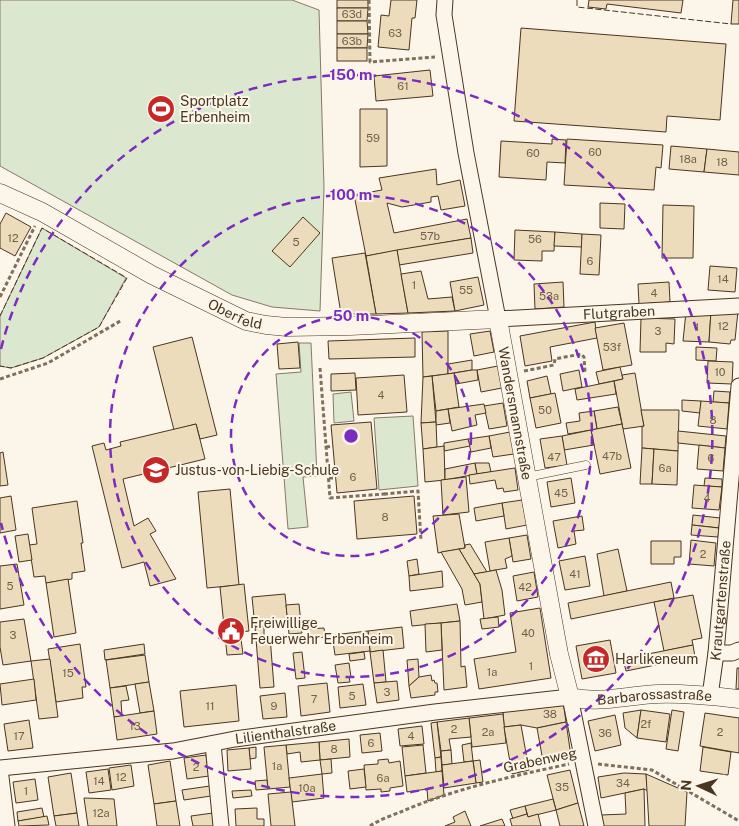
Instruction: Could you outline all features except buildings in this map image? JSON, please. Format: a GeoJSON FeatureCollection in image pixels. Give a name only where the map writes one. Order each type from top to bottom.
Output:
{"type":"FeatureCollection","features":[{"type":"Feature","properties":{"kind":"street","name":"Wandersmannstraße"},"geometry":{"type":"LineString","coordinates":[[445,0],[444,15],[466,153],[559,654],[570,697],[596,826]]}},
{"type":"Feature","properties":{"kind":"street","name":"Oberfeld"},"geometry":{"type":"LineString","coordinates":[[0,193],[42,212],[152,275],[246,321],[266,326],[287,328],[498,319]]}},
{"type":"Feature","properties":{"kind":"street","name":"Flutgraben"},"geometry":{"type":"LineString","coordinates":[[498,319],[739,306]]}},
{"type":"Feature","properties":{"kind":"street","name":"Krautgartenstraße"},"geometry":{"type":"LineString","coordinates":[[710,696],[716,653],[739,386]]}},
{"type":"Feature","properties":{"kind":"street"},"geometry":{"type":"LineString","coordinates":[[716,653],[732,653],[739,650]]}},
{"type":"Feature","properties":{"kind":"street","name":"Barbarossastraße"},"geometry":{"type":"LineString","coordinates":[[570,697],[585,700],[601,700],[678,693],[739,699]]}},
{"type":"Feature","properties":{"kind":"street","name":"Lilienthalstraße"},"geometry":{"type":"LineString","coordinates":[[0,768],[173,751],[235,739],[387,718],[570,697]]}},
{"type":"Feature","properties":{"kind":"street"},"geometry":{"type":"LineString","coordinates":[[213,744],[221,826]]}},
{"type":"Feature","properties":{"kind":"street"},"geometry":{"type":"LineString","coordinates":[[0,768],[7,826]]}},
{"type":"Feature","properties":{"kind":"lane"},"geometry":{"type":"LineString","coordinates":[[527,478],[586,465]]}},
{"type":"Feature","properties":{"kind":"path"},"geometry":{"type":"LineString","coordinates":[[369,0],[370,62],[451,56]]}},
{"type":"Feature","properties":{"kind":"path"},"geometry":{"type":"LineString","coordinates":[[0,297],[42,212]]}},
{"type":"Feature","properties":{"kind":"path"},"geometry":{"type":"LineString","coordinates":[[0,379],[48,363],[122,320]]}},
{"type":"Feature","properties":{"kind":"path"},"geometry":{"type":"LineString","coordinates":[[508,374],[554,364],[555,358],[581,354],[584,357],[585,372]]}},
{"type":"Feature","properties":{"kind":"path"},"geometry":{"type":"LineString","coordinates":[[320,368],[330,498],[384,496],[418,491],[421,541]]}},
{"type":"Feature","properties":{"kind":"path"},"geometry":{"type":"LineString","coordinates":[[326,447],[333,446]]}},
{"type":"Feature","properties":{"kind":"path"},"geometry":{"type":"LineString","coordinates":[[329,478],[336,478]]}},
{"type":"Feature","properties":{"kind":"path","name":"Grabenweg"},"geometry":{"type":"LineString","coordinates":[[370,826],[456,791],[527,773],[583,762],[652,770],[739,821]]}},
{"type":"Feature","properties":{"kind":"green space","name":"Sportplatz Erbenheim"},"geometry":{"type":"Polygon","coordinates":[[[0,0],[292,0],[319,10],[324,188],[320,311],[272,307],[232,295],[0,166],[0,0]]]}},
{"type":"Feature","properties":{"kind":"green space"},"geometry":{"type":"Polygon","coordinates":[[[42,228],[126,278],[99,327],[43,358],[11,368],[0,366],[0,316],[42,228]]]}},
{"type":"Feature","properties":{"kind":"green space"},"geometry":{"type":"Polygon","coordinates":[[[299,343],[311,343],[317,476],[303,477],[308,527],[288,529],[276,374],[301,372],[299,343]]]}},
{"type":"Feature","properties":{"kind":"green space"},"geometry":{"type":"Polygon","coordinates":[[[351,392],[354,421],[334,423],[333,394],[351,392]]]}},
{"type":"Feature","properties":{"kind":"green space"},"geometry":{"type":"Polygon","coordinates":[[[413,416],[418,486],[379,490],[374,418],[413,416]]]}},
{"type":"Feature","properties":{"kind":"fence"},"geometry":{"type":"LineString","coordinates":[[577,0],[577,7],[731,24]]}},
{"type":"Feature","properties":{"kind":"fence"},"geometry":{"type":"LineString","coordinates":[[0,316],[42,228],[127,278],[99,327],[43,358],[11,368],[0,366]]}},
{"type":"Feature","properties":{"kind":"place","name":"Sportplatz Erbenheim"},"geometry":{"type":"Point","coordinates":[161,109]}},
{"type":"Feature","properties":{"kind":"place","name":"Justus-von-Liebig-Schule"},"geometry":{"type":"Point","coordinates":[156,470]}},
{"type":"Feature","properties":{"kind":"place","name":"Freiwillige Feuerwehr Erbenheim"},"geometry":{"type":"Point","coordinates":[231,631]}},
{"type":"Feature","properties":{"kind":"place","name":"Harlikeneum"},"geometry":{"type":"Point","coordinates":[596,659]}}]}
